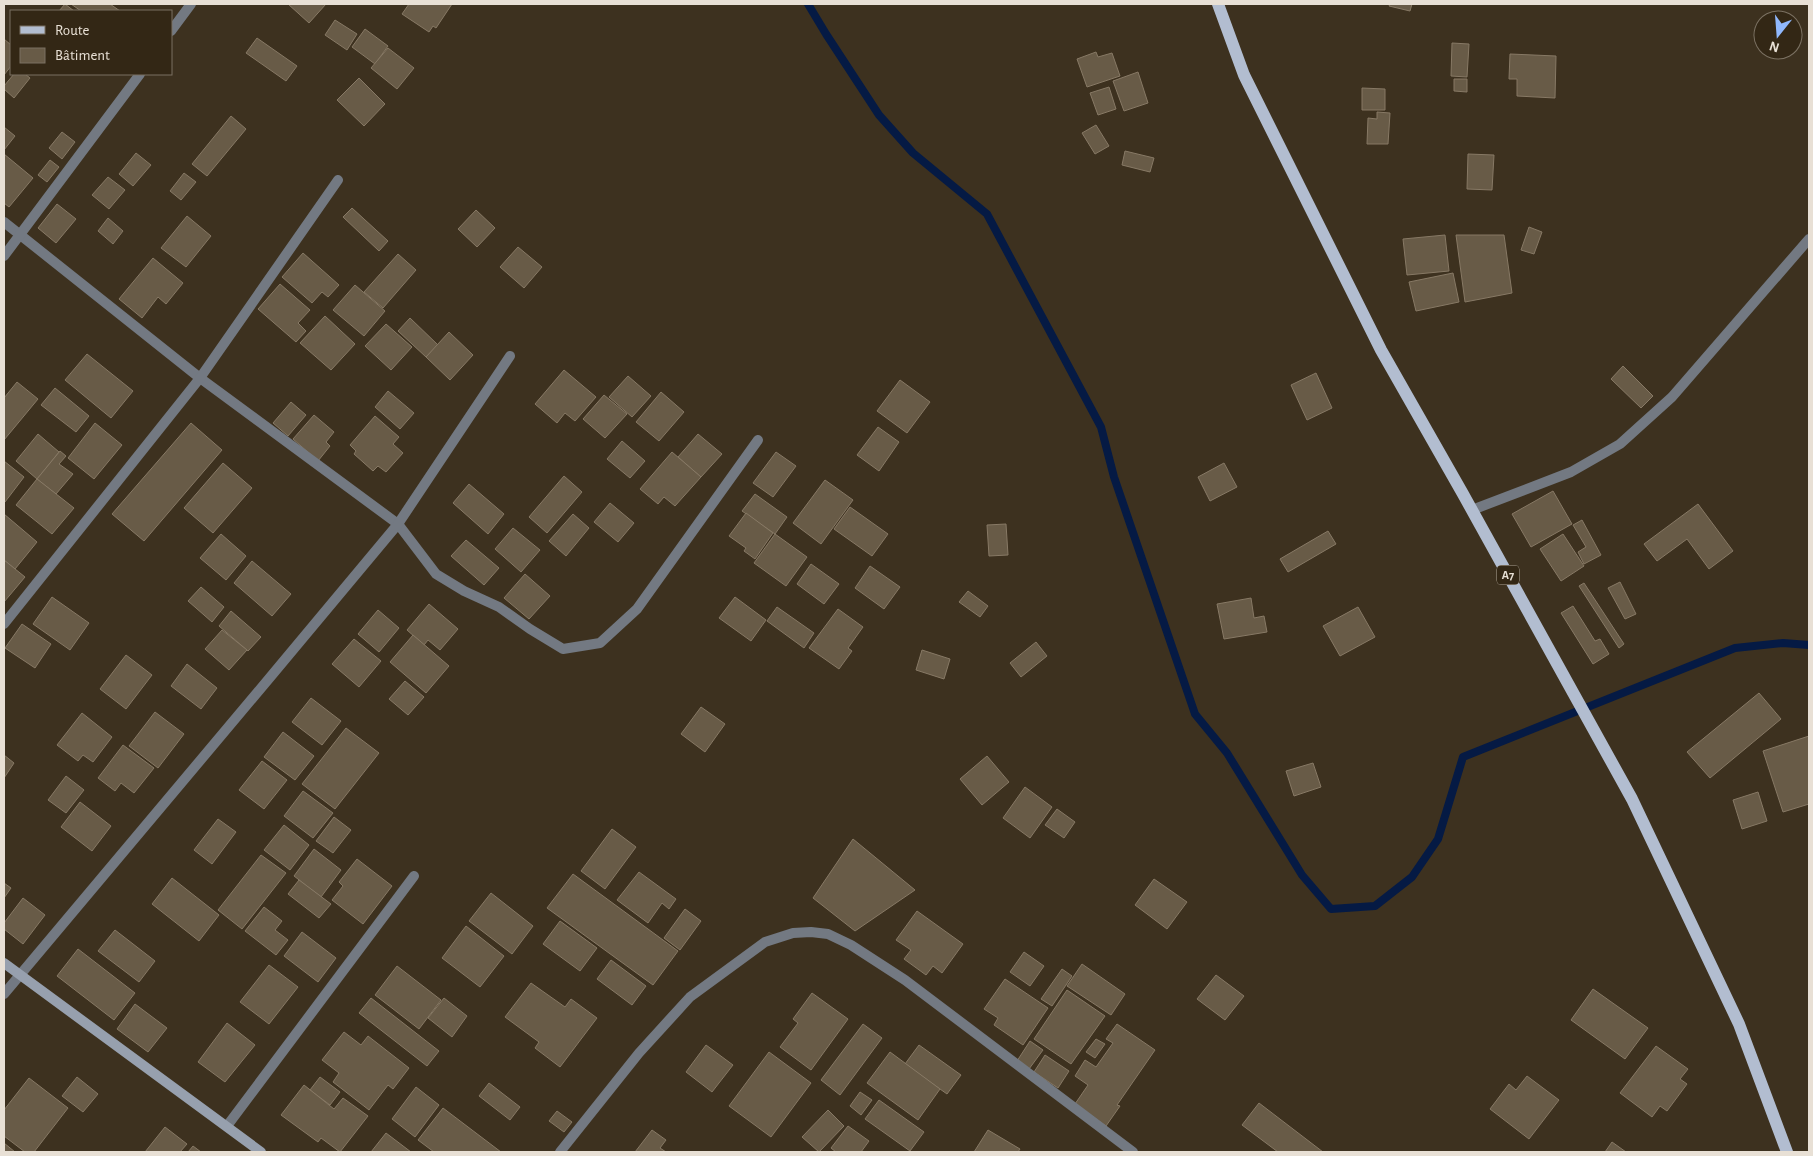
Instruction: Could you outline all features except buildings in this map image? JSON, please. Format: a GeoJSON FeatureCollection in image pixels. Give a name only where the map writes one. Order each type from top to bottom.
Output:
{"type":"FeatureCollection","features":[{"type":"Feature","properties":{"kind":"main road","name":"A7"},"geometry":{"type":"LineString","coordinates":[[1218,4],[1244,75],[1381,350],[1472,510],[1636,808],[1739,1024],[1787,1152]]}},
{"type":"Feature","properties":{"kind":"street"},"geometry":{"type":"LineString","coordinates":[[172,30],[191,4]]}},
{"type":"Feature","properties":{"kind":"street"},"geometry":{"type":"LineString","coordinates":[[4,256],[139,75]]}},
{"type":"Feature","properties":{"kind":"street"},"geometry":{"type":"LineString","coordinates":[[4,624],[200,378],[338,180]]}},
{"type":"Feature","properties":{"kind":"street"},"geometry":{"type":"LineString","coordinates":[[4,222],[200,378],[398,524],[436,574],[464,591],[499,607],[563,649],[600,643],[636,609],[758,440]]}},
{"type":"Feature","properties":{"kind":"street"},"geometry":{"type":"LineString","coordinates":[[1472,510],[1571,472],[1620,444],[1672,397],[1809,239]]}},
{"type":"Feature","properties":{"kind":"street"},"geometry":{"type":"LineString","coordinates":[[4,994],[398,524],[510,356]]}},
{"type":"Feature","properties":{"kind":"street"},"geometry":{"type":"LineString","coordinates":[[227,1126],[414,876]]}},
{"type":"Feature","properties":{"kind":"street"},"geometry":{"type":"LineString","coordinates":[[560,1152],[639,1053],[690,997],[765,942],[793,933],[811,932],[828,934],[851,945],[905,980],[1133,1152]]}},
{"type":"Feature","properties":{"kind":"street"},"geometry":{"type":"LineString","coordinates":[[4,962],[261,1152]]}},
{"type":"Feature","properties":{"kind":"waterway"},"geometry":{"type":"LineString","coordinates":[[808,4],[879,115],[913,153],[987,214],[1101,427],[1114,477],[1195,714],[1227,753],[1302,875],[1331,909],[1375,906],[1412,877],[1438,839],[1463,757],[1735,648],[1783,643],[1809,645]]}}]}
